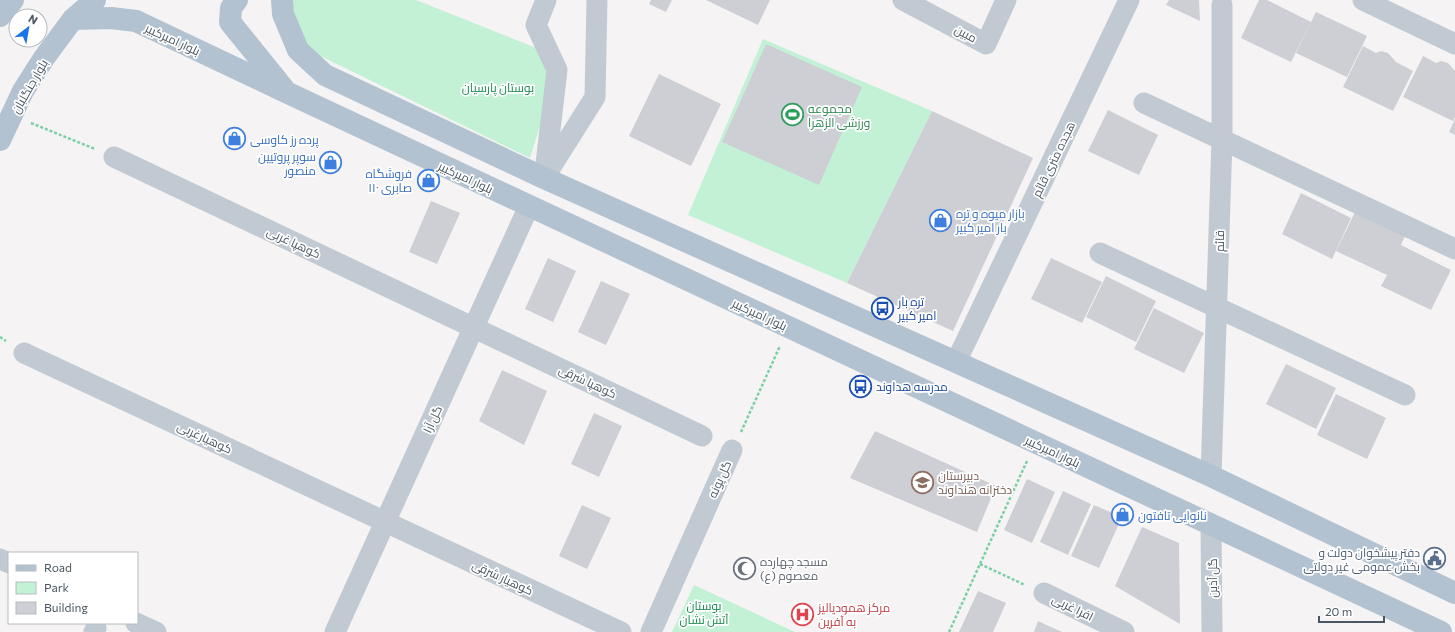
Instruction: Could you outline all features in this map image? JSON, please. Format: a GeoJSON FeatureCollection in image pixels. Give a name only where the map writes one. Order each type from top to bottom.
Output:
{"type":"FeatureCollection","features":[{"type":"Feature","properties":{"kind":"main road"},"geometry":{"type":"LineString","coordinates":[[0,16],[13,0]]}},
{"type":"Feature","properties":{"kind":"main road","name":"بلوار جنگلبان"},"geometry":{"type":"LineString","coordinates":[[0,140],[23,91],[36,71],[73,19],[95,0]]}},
{"type":"Feature","properties":{"kind":"main road"},"geometry":{"type":"LineString","coordinates":[[237,0],[231,8],[230,22],[288,93]]}},
{"type":"Feature","properties":{"kind":"main road"},"geometry":{"type":"LineString","coordinates":[[278,5],[298,50],[325,75],[544,178],[1211,476],[1455,593]]}},
{"type":"Feature","properties":{"kind":"main road","name":"بلوار امیرکبیر"},"geometry":{"type":"LineString","coordinates":[[73,19],[111,18],[136,21],[1442,632]]}},
{"type":"Feature","properties":{"kind":"street"},"geometry":{"type":"LineString","coordinates":[[544,178],[557,70],[536,25],[546,0]]}},
{"type":"Feature","properties":{"kind":"street"},"geometry":{"type":"LineString","coordinates":[[544,178],[595,97],[597,0]]}},
{"type":"Feature","properties":{"kind":"street","name":"مبین"},"geometry":{"type":"LineString","coordinates":[[903,0],[986,44],[1006,0]]}},
{"type":"Feature","properties":{"kind":"street","name":"هجده متری قائم"},"geometry":{"type":"LineString","coordinates":[[956,362],[1129,0]]}},
{"type":"Feature","properties":{"kind":"street"},"geometry":{"type":"LineString","coordinates":[[1363,0],[1455,44]]}},
{"type":"Feature","properties":{"kind":"street","name":"قائم"},"geometry":{"type":"LineString","coordinates":[[1211,476],[1218,309],[1222,140],[1222,5]]}},
{"type":"Feature","properties":{"kind":"street"},"geometry":{"type":"LineString","coordinates":[[1144,103],[1455,249]]}},
{"type":"Feature","properties":{"kind":"street","name":"کوهپا غربی"},"geometry":{"type":"LineString","coordinates":[[114,157],[474,327]]}},
{"type":"Feature","properties":{"kind":"street","name":"گل آرا"},"geometry":{"type":"LineString","coordinates":[[335,632],[529,206]]}},
{"type":"Feature","properties":{"kind":"street"},"geometry":{"type":"LineString","coordinates":[[1100,253],[1404,395]]}},
{"type":"Feature","properties":{"kind":"street","name":"کوهپا شرقی"},"geometry":{"type":"LineString","coordinates":[[474,327],[702,436]]}},
{"type":"Feature","properties":{"kind":"street","name":"کوهیارغربی"},"geometry":{"type":"LineString","coordinates":[[24,353],[385,521]]}},
{"type":"Feature","properties":{"kind":"street","name":"گل پونه"},"geometry":{"type":"LineString","coordinates":[[651,632],[732,450]]}},
{"type":"Feature","properties":{"kind":"street","name":"کوهیار شرقی"},"geometry":{"type":"LineString","coordinates":[[385,521],[621,632]]}},
{"type":"Feature","properties":{"kind":"street","name":"گل آذین"},"geometry":{"type":"LineString","coordinates":[[1211,524],[1212,632]]}},
{"type":"Feature","properties":{"kind":"street","name":"افرا غربی"},"geometry":{"type":"LineString","coordinates":[[1044,593],[1124,632]]}},
{"type":"Feature","properties":{"kind":"street"},"geometry":{"type":"LineString","coordinates":[[138,624],[156,632]]}},
{"type":"Feature","properties":{"kind":"path"},"geometry":{"type":"LineString","coordinates":[[12,115],[114,157]]}},
{"type":"Feature","properties":{"kind":"path","name":"گل پونه"},"geometry":{"type":"LineString","coordinates":[[732,450],[789,327]]}},
{"type":"Feature","properties":{"kind":"path"},"geometry":{"type":"LineString","coordinates":[[948,632],[1036,443]]}},
{"type":"Feature","properties":{"kind":"path"},"geometry":{"type":"LineString","coordinates":[[980,564],[1044,593]]}},
{"type":"Feature","properties":{"kind":"green space","name":"بوستان پارسیان"},"geometry":{"type":"Polygon","coordinates":[[[294,0],[416,0],[539,49],[550,65],[549,97],[530,158],[310,51],[288,14],[294,0]]]}},
{"type":"Feature","properties":{"kind":"green space"},"geometry":{"type":"Polygon","coordinates":[[[763,39],[932,111],[847,283],[688,215],[763,39]]]}},
{"type":"Feature","properties":{"kind":"green space","name":"بوستان آتش نشان"},"geometry":{"type":"Polygon","coordinates":[[[694,585],[795,632],[672,632],[694,585]]]}},
{"type":"Feature","properties":{"kind":"building"},"geometry":{"type":"Polygon","coordinates":[[[651,0],[672,0],[666,12],[649,4],[651,0]]]}},
{"type":"Feature","properties":{"kind":"building"},"geometry":{"type":"Polygon","coordinates":[[[706,0],[770,0],[758,25],[706,0]]]}},
{"type":"Feature","properties":{"kind":"building"},"geometry":{"type":"Polygon","coordinates":[[[1169,0],[1199,0],[1200,21],[1166,5],[1169,0]]]}},
{"type":"Feature","properties":{"kind":"building"},"geometry":{"type":"Polygon","coordinates":[[[1259,0],[1267,0],[1311,22],[1291,62],[1241,38],[1259,0]]]}},
{"type":"Feature","properties":{"kind":"building"},"geometry":{"type":"Polygon","coordinates":[[[1316,12],[1367,36],[1347,77],[1296,53],[1316,12]]]}},
{"type":"Feature","properties":{"kind":"building","name":"مجموعه ورزشی الزهرا"},"geometry":{"type":"Polygon","coordinates":[[[766,44],[862,87],[819,185],[722,142],[766,44]]]}},
{"type":"Feature","properties":{"kind":"building"},"geometry":{"type":"Polygon","coordinates":[[[1363,46],[1376,53],[1381,51],[1388,53],[1396,62],[1413,71],[1393,111],[1343,87],[1363,46]]]}},
{"type":"Feature","properties":{"kind":"building"},"geometry":{"type":"Polygon","coordinates":[[[1423,56],[1436,63],[1441,61],[1448,63],[1455,71],[1455,117],[1453,121],[1403,97],[1423,56]]]}},
{"type":"Feature","properties":{"kind":"building"},"geometry":{"type":"Polygon","coordinates":[[[659,74],[721,104],[691,166],[629,136],[659,74]]]}},
{"type":"Feature","properties":{"kind":"building"},"geometry":{"type":"Polygon","coordinates":[[[1108,110],[1158,135],[1139,175],[1088,151],[1108,110]]]}},
{"type":"Feature","properties":{"kind":"building","name":"بازار میوه و تره بار امیر کبیر"},"geometry":{"type":"Polygon","coordinates":[[[932,111],[1033,158],[953,331],[847,283],[932,111]]]}},
{"type":"Feature","properties":{"kind":"building"},"geometry":{"type":"Polygon","coordinates":[[[1455,119],[1455,135],[1449,132],[1455,119]]]}},
{"type":"Feature","properties":{"kind":"building"},"geometry":{"type":"Polygon","coordinates":[[[1301,193],[1351,218],[1332,259],[1282,234],[1301,193]]]}},
{"type":"Feature","properties":{"kind":"building"},"geometry":{"type":"Polygon","coordinates":[[[431,201],[460,213],[437,264],[409,252],[431,201]]]}},
{"type":"Feature","properties":{"kind":"building"},"geometry":{"type":"Polygon","coordinates":[[[1356,210],[1406,234],[1401,245],[1451,270],[1431,310],[1381,286],[1387,275],[1336,251],[1356,210]]]}},
{"type":"Feature","properties":{"kind":"building"},"geometry":{"type":"Polygon","coordinates":[[[548,258],[576,271],[553,322],[525,309],[548,258]]]}},
{"type":"Feature","properties":{"kind":"building"},"geometry":{"type":"Polygon","coordinates":[[[1051,258],[1102,282],[1082,323],[1031,299],[1051,258]]]}},
{"type":"Feature","properties":{"kind":"building"},"geometry":{"type":"Polygon","coordinates":[[[1106,276],[1156,301],[1136,342],[1086,317],[1106,276]]]}},
{"type":"Feature","properties":{"kind":"building"},"geometry":{"type":"Polygon","coordinates":[[[601,281],[630,294],[606,345],[578,332],[601,281]]]}},
{"type":"Feature","properties":{"kind":"building"},"geometry":{"type":"Polygon","coordinates":[[[1154,308],[1204,333],[1184,373],[1134,349],[1154,308]]]}},
{"type":"Feature","properties":{"kind":"building"},"geometry":{"type":"Polygon","coordinates":[[[1286,364],[1336,388],[1316,429],[1266,404],[1286,364]]]}},
{"type":"Feature","properties":{"kind":"building"},"geometry":{"type":"Polygon","coordinates":[[[502,370],[547,391],[524,445],[479,421],[502,370]]]}},
{"type":"Feature","properties":{"kind":"building"},"geometry":{"type":"Polygon","coordinates":[[[1336,394],[1386,418],[1367,459],[1317,435],[1336,394]]]}},
{"type":"Feature","properties":{"kind":"building"},"geometry":{"type":"Polygon","coordinates":[[[594,413],[622,426],[599,477],[571,464],[594,413]]]}},
{"type":"Feature","properties":{"kind":"building","name":"دبیرستان دخترانه هنداوند"},"geometry":{"type":"Polygon","coordinates":[[[875,431],[996,486],[977,532],[850,478],[875,431]]]}},
{"type":"Feature","properties":{"kind":"building"},"geometry":{"type":"Polygon","coordinates":[[[1027,479],[1055,492],[1032,543],[1004,530],[1027,479]]]}},
{"type":"Feature","properties":{"kind":"building"},"geometry":{"type":"Polygon","coordinates":[[[1063,491],[1091,504],[1068,555],[1040,542],[1063,491]]]}},
{"type":"Feature","properties":{"kind":"building"},"geometry":{"type":"Polygon","coordinates":[[[582,505],[611,518],[587,569],[559,556],[582,505]]]}},
{"type":"Feature","properties":{"kind":"building"},"geometry":{"type":"Polygon","coordinates":[[[1094,505],[1122,517],[1099,568],[1071,556],[1094,505]]]}},
{"type":"Feature","properties":{"kind":"building"},"geometry":{"type":"Polygon","coordinates":[[[1142,527],[1179,543],[1180,624],[1115,586],[1142,527]]]}},
{"type":"Feature","properties":{"kind":"building"},"geometry":{"type":"Polygon","coordinates":[[[978,591],[1006,603],[993,632],[959,632],[978,591]]]}},
{"type":"Feature","properties":{"kind":"building"},"geometry":{"type":"Polygon","coordinates":[[[1038,621],[1062,632],[1034,632],[1038,621]]]}},
{"type":"Feature","properties":{"kind":"place","name":"مجموعه ورزشی الزهرا"},"geometry":{"type":"Point","coordinates":[792,115]}},
{"type":"Feature","properties":{"kind":"place","name":"پرده رز کاوسی"},"geometry":{"type":"Point","coordinates":[234,139]}},
{"type":"Feature","properties":{"kind":"place","name":"سوپر پروتیین منصور"},"geometry":{"type":"Point","coordinates":[331,163]}},
{"type":"Feature","properties":{"kind":"place","name":"فروشگاه صابری ۱۱۰"},"geometry":{"type":"Point","coordinates":[428,180]}},
{"type":"Feature","properties":{"kind":"place","name":"بازار میوه و تره بار امیر کبیر"},"geometry":{"type":"Point","coordinates":[941,220]}},
{"type":"Feature","properties":{"kind":"place","name":"تره بار امیر کبیر"},"geometry":{"type":"Point","coordinates":[882,308]}},
{"type":"Feature","properties":{"kind":"place","name":"مدرسه هداوند"},"geometry":{"type":"Point","coordinates":[860,386]}},
{"type":"Feature","properties":{"kind":"place","name":"دبیرستان دخترانه هنداوند"},"geometry":{"type":"Point","coordinates":[923,482]}},
{"type":"Feature","properties":{"kind":"place","name":"نانوایی تافتون"},"geometry":{"type":"Point","coordinates":[1123,515]}},
{"type":"Feature","properties":{"kind":"place","name":"دفتر پیشخوان دولت و بخش عمومی غیر دولتی"},"geometry":{"type":"Point","coordinates":[1435,559]}},
{"type":"Feature","properties":{"kind":"place","name":"مسجد چهارده معصوم (ع)"},"geometry":{"type":"Point","coordinates":[745,568]}},
{"type":"Feature","properties":{"kind":"place","name":"مرکز همودیالیز به آفرین"},"geometry":{"type":"Point","coordinates":[802,614]}}]}
